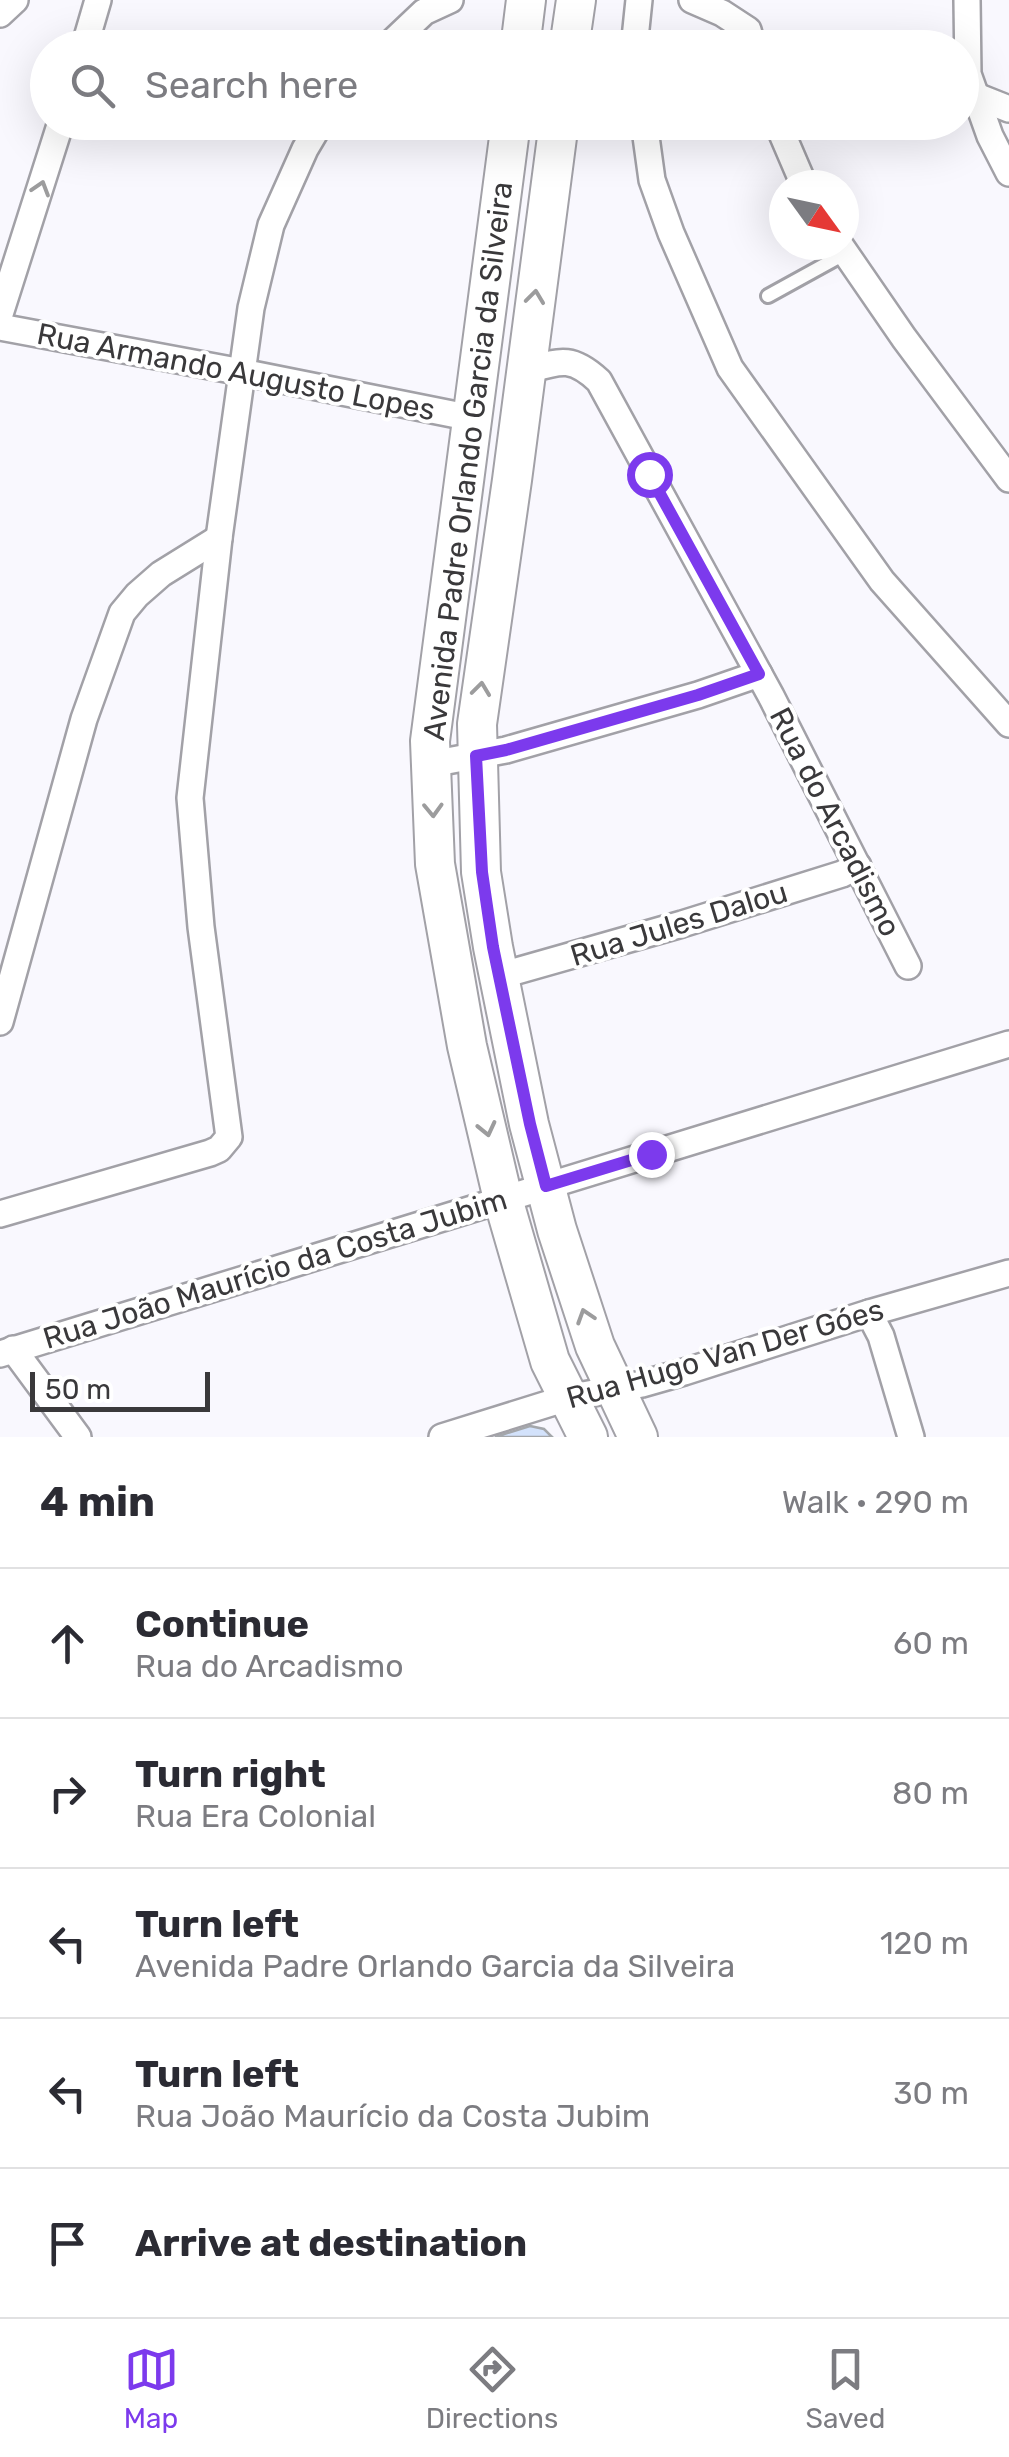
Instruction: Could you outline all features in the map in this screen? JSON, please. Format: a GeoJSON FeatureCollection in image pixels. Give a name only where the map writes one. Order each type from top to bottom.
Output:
{"type":"FeatureCollection","features":[{"type":"Feature","properties":{"kind":"main road"},"geometry":{"type":"LineString","coordinates":[[522,30],[526,0]]}},
{"type":"Feature","properties":{"kind":"main road"},"geometry":{"type":"LineString","coordinates":[[572,30],[576,0]]}},
{"type":"Feature","properties":{"kind":"main road","name":"Avenida Padre Orlando Garcia da Silveira"},"geometry":{"type":"LineString","coordinates":[[510,140],[430,742],[435,864],[467,1046],[503,1200],[544,1343],[588,1437]]}},
{"type":"Feature","properties":{"kind":"main road","name":"Avenida Padre Orlando Garcia da Silveira"},"geometry":{"type":"LineString","coordinates":[[556,140],[479,705],[476,756],[482,872],[499,976],[546,1186],[595,1346],[638,1437]]}},
{"type":"Feature","properties":{"kind":"street"},"geometry":{"type":"LineString","coordinates":[[0,14],[16,0]]}},
{"type":"Feature","properties":{"kind":"street"},"geometry":{"type":"LineString","coordinates":[[89,30],[98,0]]}},
{"type":"Feature","properties":{"kind":"street"},"geometry":{"type":"LineString","coordinates":[[405,30],[424,12],[450,0]]}},
{"type":"Feature","properties":{"kind":"street"},"geometry":{"type":"LineString","coordinates":[[636,30],[639,0]]}},
{"type":"Feature","properties":{"kind":"street"},"geometry":{"type":"LineString","coordinates":[[692,0],[722,12],[741,30]]}},
{"type":"Feature","properties":{"kind":"street"},"geometry":{"type":"LineString","coordinates":[[750,0],[751,30]]}},
{"type":"Feature","properties":{"kind":"street"},"geometry":{"type":"LineString","coordinates":[[968,0],[968,30]]}},
{"type":"Feature","properties":{"kind":"street"},"geometry":{"type":"LineString","coordinates":[[979,97],[1009,110]]}},
{"type":"Feature","properties":{"kind":"street"},"geometry":{"type":"LineString","coordinates":[[979,105],[1009,173]]}},
{"type":"Feature","properties":{"kind":"street"},"geometry":{"type":"LineString","coordinates":[[0,314],[55,140]]}},
{"type":"Feature","properties":{"kind":"street"},"geometry":{"type":"LineString","coordinates":[[0,1214],[210,1153],[229,1137],[201,927],[190,798],[219,538],[251,308],[271,225],[310,140]]}},
{"type":"Feature","properties":{"kind":"street"},"geometry":{"type":"LineString","coordinates":[[646,140],[652,180],[670,233],[730,368],[882,581],[1009,724]]}},
{"type":"Feature","properties":{"kind":"street"},"geometry":{"type":"LineString","coordinates":[[785,140],[798,170]]}},
{"type":"Feature","properties":{"kind":"street"},"geometry":{"type":"LineString","coordinates":[[0,263],[26,236]]}},
{"type":"Feature","properties":{"kind":"street"},"geometry":{"type":"LineString","coordinates":[[851,260],[1009,479]]}},
{"type":"Feature","properties":{"kind":"street","name":"Rua Armando Augusto Lopes"},"geometry":{"type":"LineString","coordinates":[[0,327],[472,418]]}},
{"type":"Feature","properties":{"kind":"street","name":"Rua do Arcadismo"},"geometry":{"type":"LineString","coordinates":[[525,371],[554,362],[581,364],[599,381],[759,674],[908,966]]}},
{"type":"Feature","properties":{"kind":"street"},"geometry":{"type":"LineString","coordinates":[[0,1022],[84,719],[122,613],[161,574],[219,538]]}},
{"type":"Feature","properties":{"kind":"street"},"geometry":{"type":"LineString","coordinates":[[431,764],[506,750],[759,674]]}},
{"type":"Feature","properties":{"kind":"street","name":"Rua Jules Dalou"},"geometry":{"type":"LineString","coordinates":[[499,976],[682,924],[858,866]]}},
{"type":"Feature","properties":{"kind":"street","name":"Rua João Maurício da Costa Jubim"},"geometry":{"type":"LineString","coordinates":[[7,1351],[1009,1044]]}},
{"type":"Feature","properties":{"kind":"street","name":"Rua Hugo Van Der Góes"},"geometry":{"type":"LineString","coordinates":[[442,1437],[567,1398],[700,1368],[1009,1273]]}},
{"type":"Feature","properties":{"kind":"street"},"geometry":{"type":"LineString","coordinates":[[869,1313],[881,1336],[912,1437]]}},
{"type":"Feature","properties":{"kind":"street"},"geometry":{"type":"LineString","coordinates":[[7,1351],[78,1437]]}},
{"type":"Feature","properties":{"kind":"lane"},"geometry":{"type":"LineString","coordinates":[[768,296],[825,260]]}},
{"type":"Feature","properties":{"kind":"building"},"geometry":{"type":"Polygon","coordinates":[[[530,1426],[544,1429],[552,1437],[495,1437],[530,1426]]]}},
{"type":"Feature","properties":{"kind":"route"},"geometry":{"type":"LineString","coordinates":[[649,474],[759,674],[698,695],[476,756],[482,872],[493,947],[546,1186],[651,1154]]}}]}
